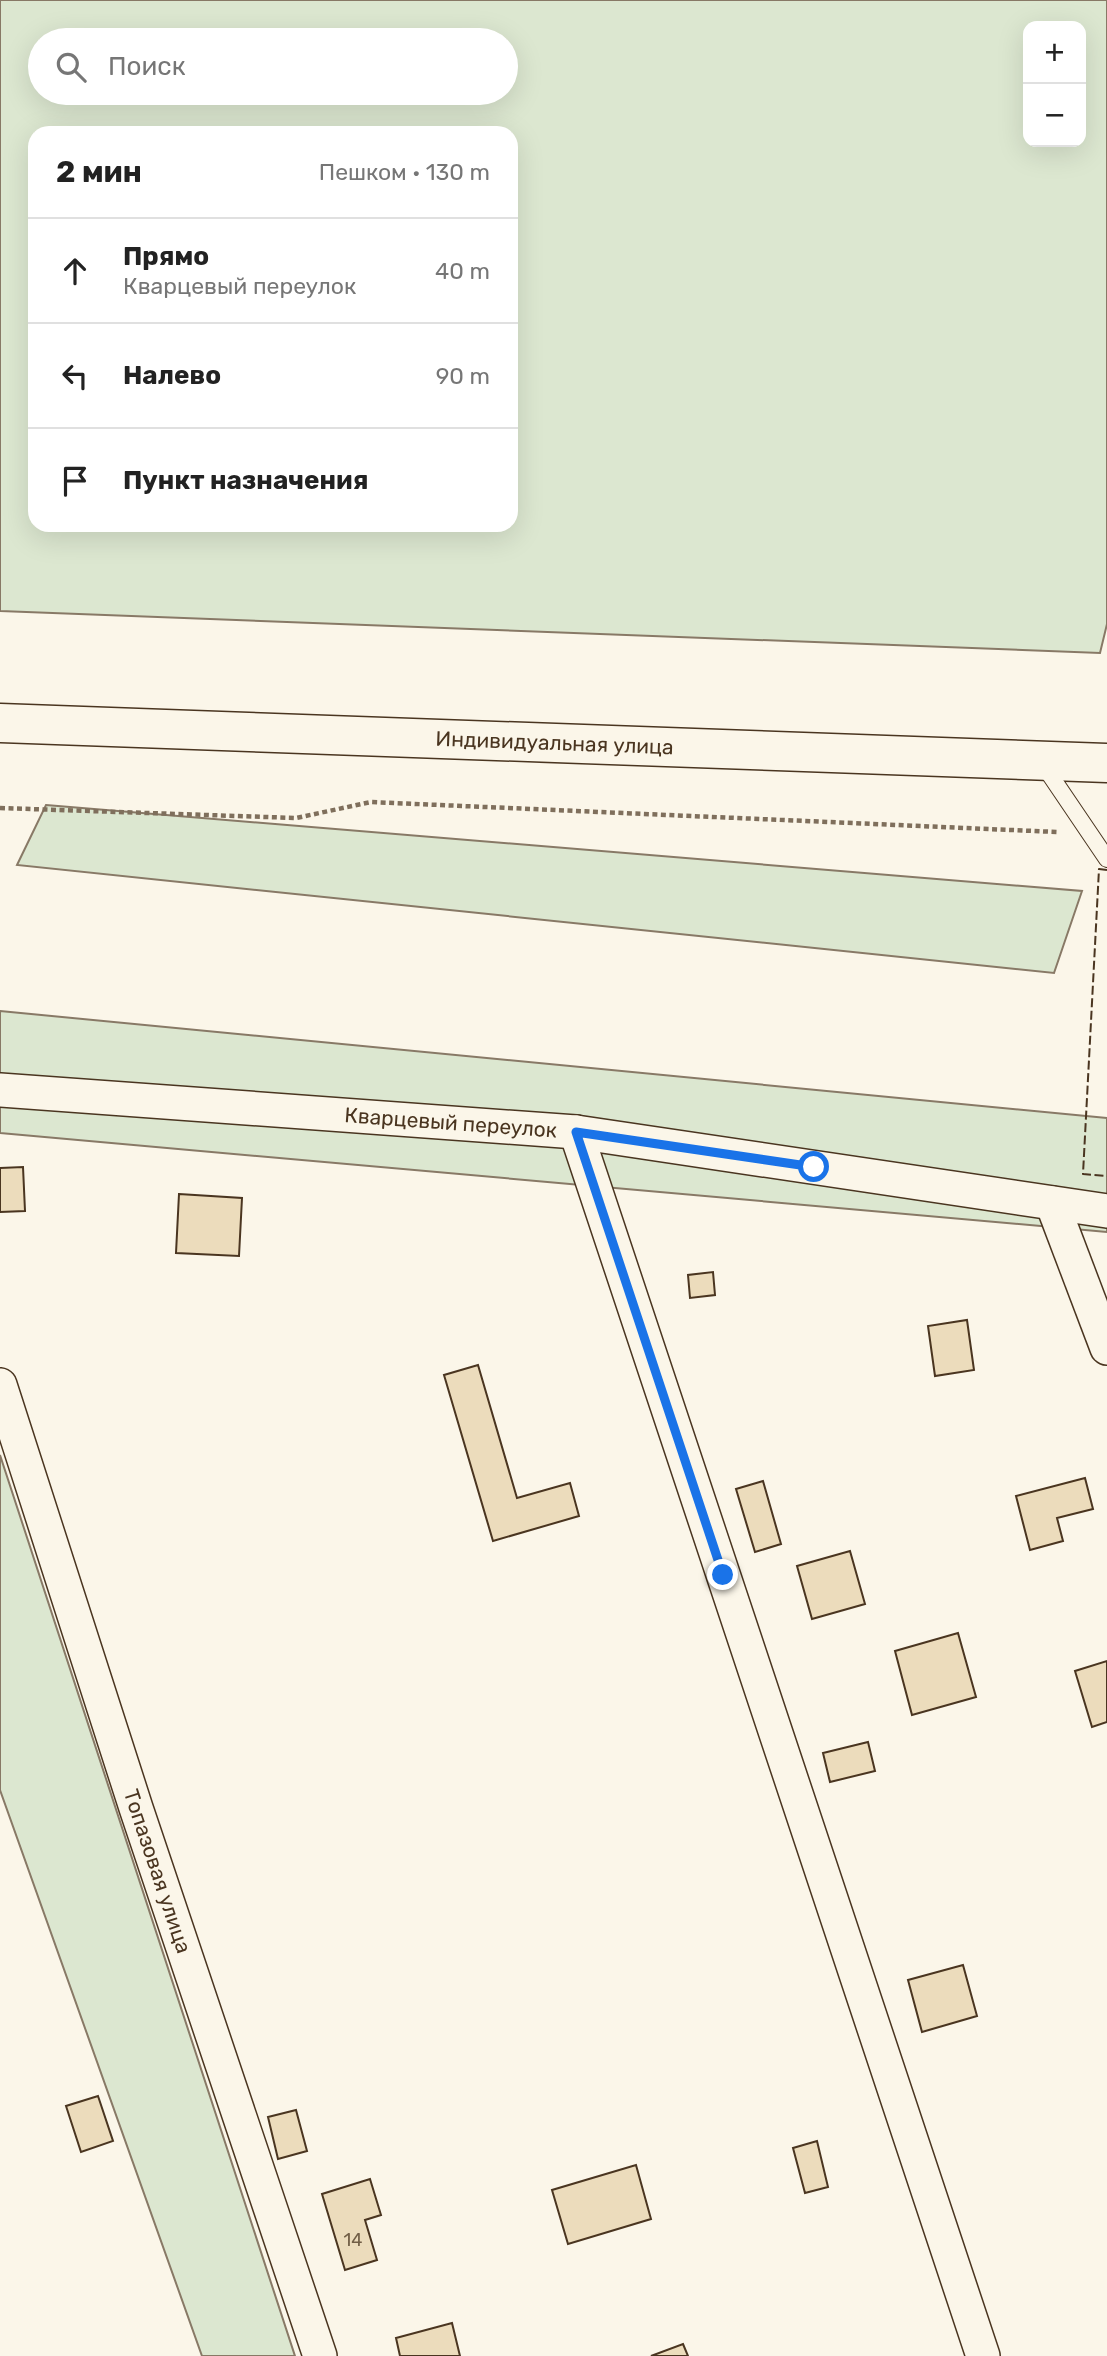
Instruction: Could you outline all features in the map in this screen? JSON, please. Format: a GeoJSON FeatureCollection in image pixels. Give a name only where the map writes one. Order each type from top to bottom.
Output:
{"type":"FeatureCollection","features":[{"type":"Feature","properties":{"kind":"main road","name":"Индивидуальная улица"},"geometry":{"type":"LineString","coordinates":[[0,723],[1107,763]]}},
{"type":"Feature","properties":{"kind":"street","name":"Кварцевый переулок"},"geometry":{"type":"LineString","coordinates":[[0,1090],[576,1132],[1107,1211]]}},
{"type":"Feature","properties":{"kind":"street"},"geometry":{"type":"LineString","coordinates":[[576,1132],[983,2356]]}},
{"type":"Feature","properties":{"kind":"street"},"geometry":{"type":"LineString","coordinates":[[1052,1203],[1107,1348]]}},
{"type":"Feature","properties":{"kind":"street","name":"Топазовая улица"},"geometry":{"type":"LineString","coordinates":[[0,1385],[136,1808],[320,2356]]}},
{"type":"Feature","properties":{"kind":"lane"},"geometry":{"type":"LineString","coordinates":[[1041,761],[1107,859]]}},
{"type":"Feature","properties":{"kind":"path"},"geometry":{"type":"LineString","coordinates":[[0,808],[296,818],[371,802],[1090,834]]}},
{"type":"Feature","properties":{"kind":"green space"},"geometry":{"type":"Polygon","coordinates":[[[0,0],[1107,0],[1107,624],[1100,653],[0,611],[0,0]]]}},
{"type":"Feature","properties":{"kind":"green space"},"geometry":{"type":"Polygon","coordinates":[[[46,805],[1082,891],[1054,973],[17,865],[46,805]]]}},
{"type":"Feature","properties":{"kind":"green space"},"geometry":{"type":"Polygon","coordinates":[[[0,1011],[1107,1118],[1107,1232],[0,1133],[0,1011]]]}},
{"type":"Feature","properties":{"kind":"green space"},"geometry":{"type":"Polygon","coordinates":[[[0,1455],[295,2356],[202,2356],[0,1790],[0,1455]]]}},
{"type":"Feature","properties":{"kind":"building"},"geometry":{"type":"Polygon","coordinates":[[[23,1167],[25,1211],[0,1212],[0,1168],[23,1167]]]}},
{"type":"Feature","properties":{"kind":"building"},"geometry":{"type":"Polygon","coordinates":[[[179,1194],[242,1198],[239,1256],[176,1253],[179,1194]]]}},
{"type":"Feature","properties":{"kind":"building"},"geometry":{"type":"Polygon","coordinates":[[[713,1272],[715,1295],[690,1298],[688,1275],[713,1272]]]}},
{"type":"Feature","properties":{"kind":"building"},"geometry":{"type":"Polygon","coordinates":[[[967,1320],[974,1370],[935,1376],[928,1326],[967,1320]]]}},
{"type":"Feature","properties":{"kind":"building"},"geometry":{"type":"Polygon","coordinates":[[[478,1365],[517,1498],[570,1483],[579,1516],[493,1541],[444,1375],[478,1365]]]}},
{"type":"Feature","properties":{"kind":"building"},"geometry":{"type":"Polygon","coordinates":[[[1085,1478],[1093,1509],[1057,1518],[1063,1541],[1030,1550],[1016,1496],[1085,1478]]]}},
{"type":"Feature","properties":{"kind":"building"},"geometry":{"type":"Polygon","coordinates":[[[763,1481],[781,1544],[755,1552],[736,1489],[763,1481]]]}},
{"type":"Feature","properties":{"kind":"building"},"geometry":{"type":"Polygon","coordinates":[[[850,1551],[865,1604],[812,1619],[797,1566],[850,1551]]]}},
{"type":"Feature","properties":{"kind":"building"},"geometry":{"type":"Polygon","coordinates":[[[958,1633],[976,1697],[912,1715],[895,1651],[958,1633]]]}},
{"type":"Feature","properties":{"kind":"building"},"geometry":{"type":"Polygon","coordinates":[[[1107,1661],[1107,1722],[1092,1727],[1075,1671],[1107,1661]]]}},
{"type":"Feature","properties":{"kind":"building"},"geometry":{"type":"Polygon","coordinates":[[[868,1742],[875,1771],[830,1782],[823,1753],[868,1742]]]}},
{"type":"Feature","properties":{"kind":"building"},"geometry":{"type":"Polygon","coordinates":[[[963,1965],[977,2016],[922,2032],[908,1980],[963,1965]]]}},
{"type":"Feature","properties":{"kind":"building"},"geometry":{"type":"Polygon","coordinates":[[[98,2096],[113,2141],[81,2152],[66,2106],[98,2096]]]}},
{"type":"Feature","properties":{"kind":"building"},"geometry":{"type":"Polygon","coordinates":[[[296,2110],[307,2151],[278,2159],[268,2117],[296,2110]]]}},
{"type":"Feature","properties":{"kind":"building"},"geometry":{"type":"Polygon","coordinates":[[[817,2141],[828,2187],[805,2193],[793,2148],[817,2141]]]}},
{"type":"Feature","properties":{"kind":"building"},"geometry":{"type":"Polygon","coordinates":[[[636,2165],[651,2219],[568,2244],[552,2190],[636,2165]]]}},
{"type":"Feature","properties":{"kind":"building"},"geometry":{"type":"Polygon","coordinates":[[[370,2179],[381,2215],[365,2220],[377,2260],[345,2270],[322,2194],[370,2179]]]}},
{"type":"Feature","properties":{"kind":"building"},"geometry":{"type":"Polygon","coordinates":[[[452,2323],[460,2356],[400,2356],[396,2338],[452,2323]]]}},
{"type":"Feature","properties":{"kind":"building"},"geometry":{"type":"Polygon","coordinates":[[[683,2344],[688,2356],[651,2356],[683,2344]]]}},
{"type":"Feature","properties":{"kind":"fence"},"geometry":{"type":"LineString","coordinates":[[1107,870],[1099,869],[1083,1174],[1107,1176]]}},
{"type":"Feature","properties":{"kind":"route"},"geometry":{"type":"LineString","coordinates":[[723,1575],[576,1132],[814,1167]]}}]}
